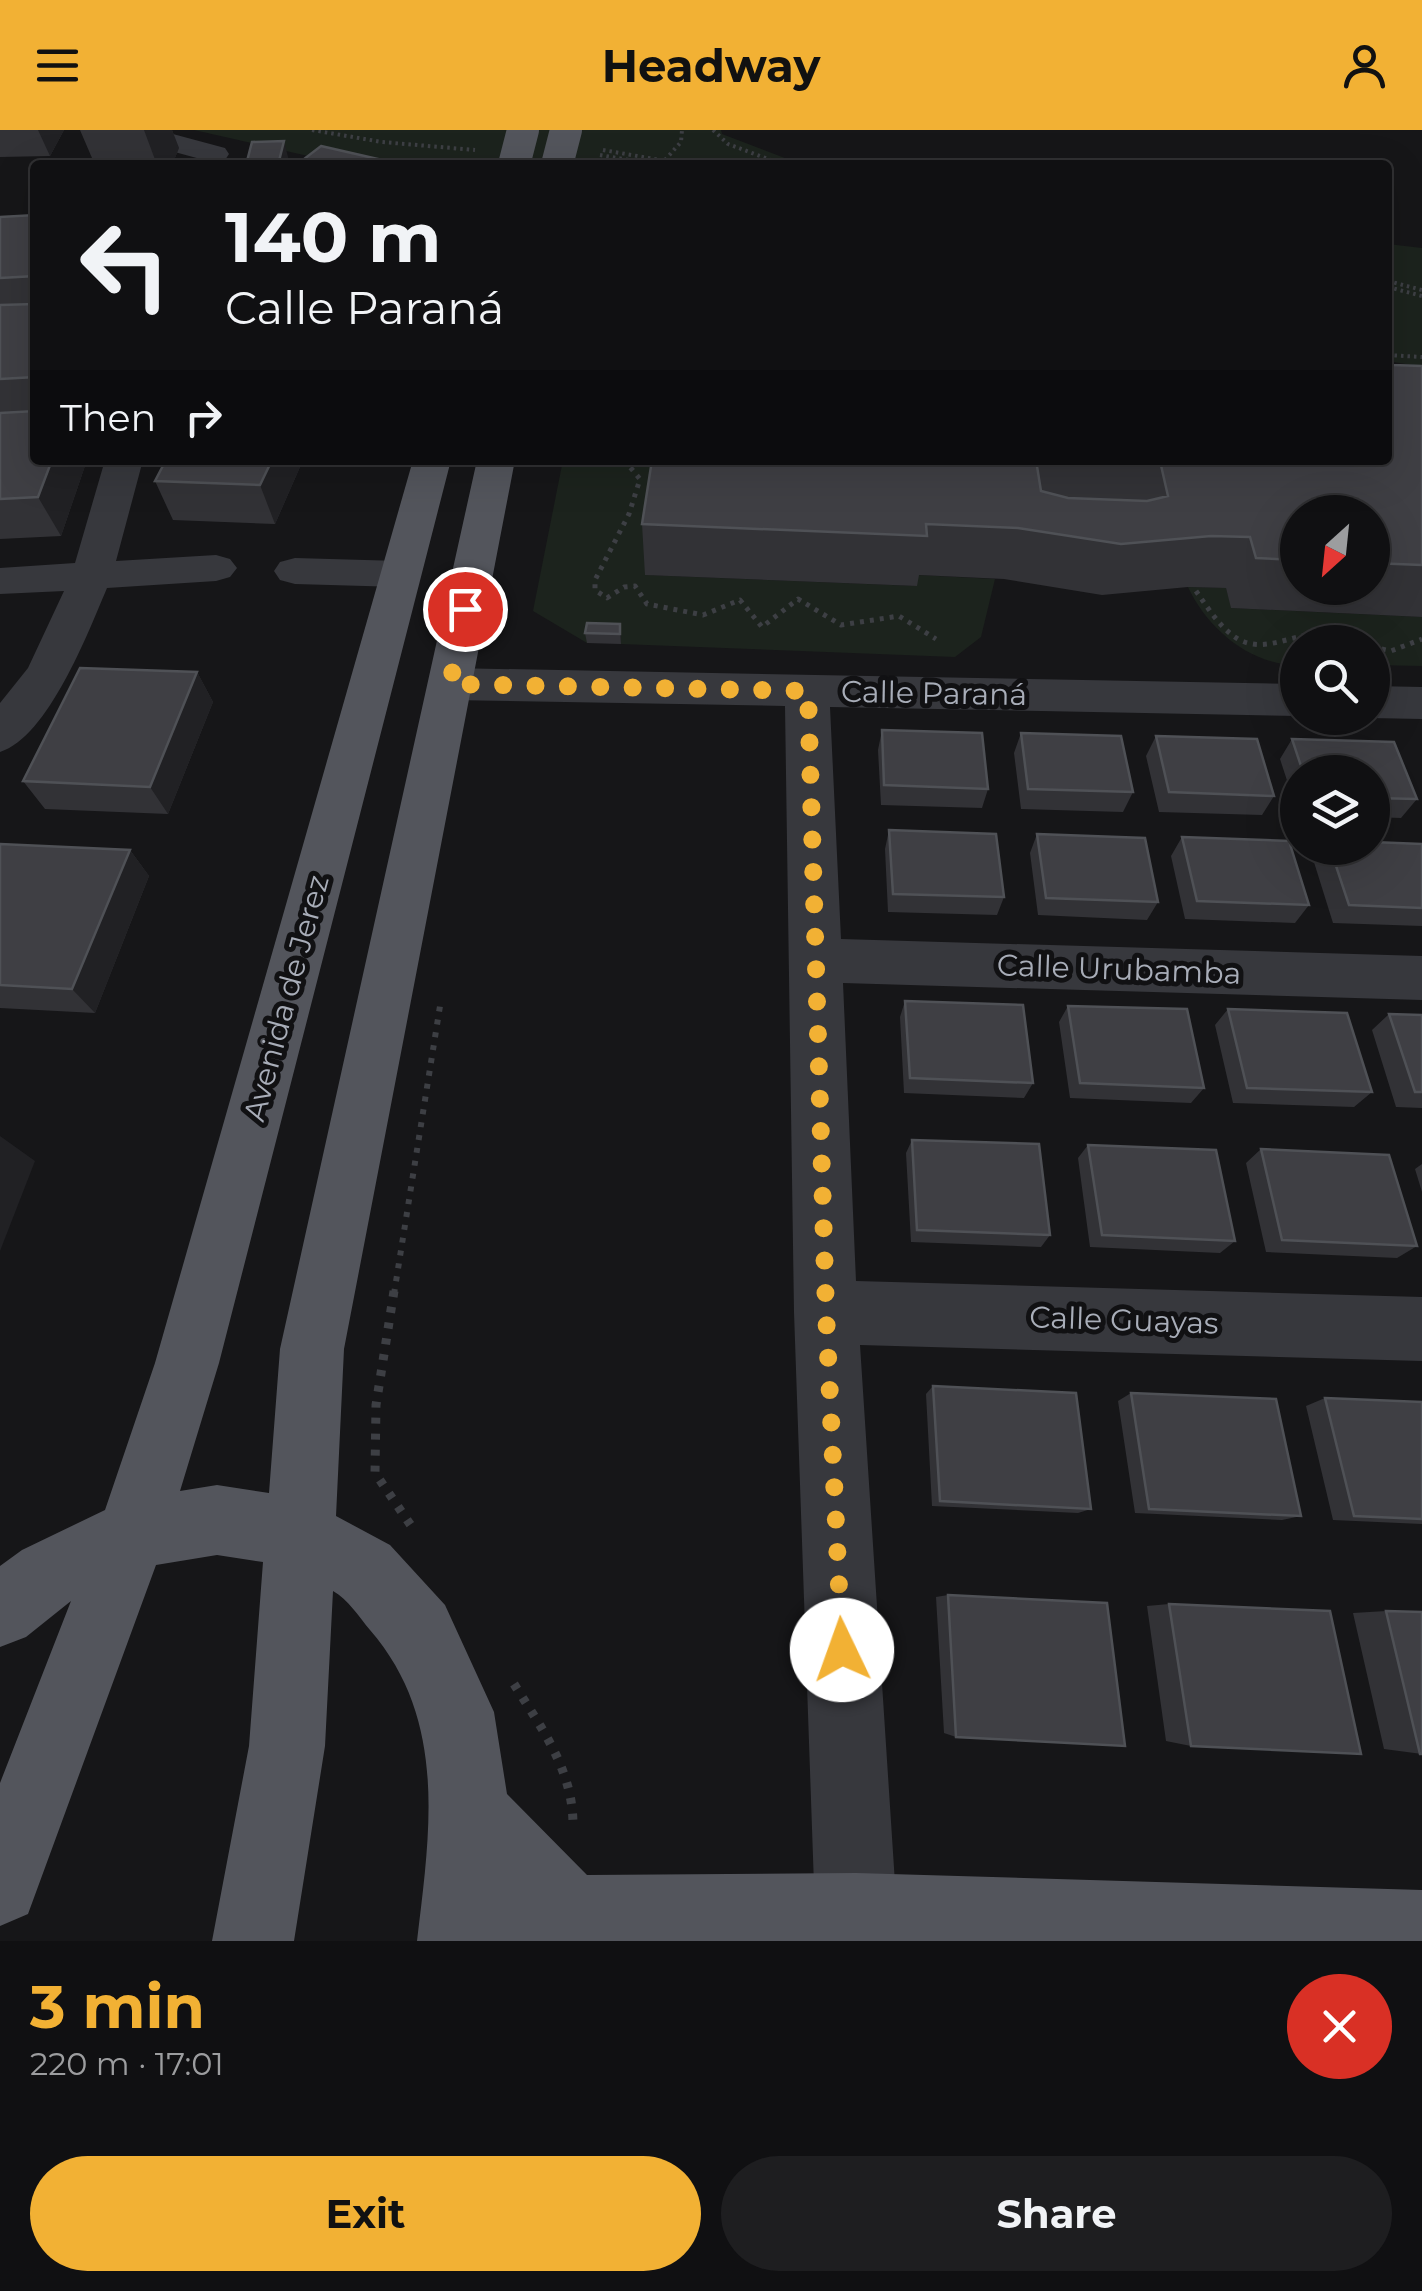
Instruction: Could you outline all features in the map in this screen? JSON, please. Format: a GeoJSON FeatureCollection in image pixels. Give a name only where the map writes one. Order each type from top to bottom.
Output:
{"type":"FeatureCollection","features":[{"type":"Feature","properties":{"kind":"main road"},"geometry":{"type":"LineString","coordinates":[[515,160],[524,130]]}},
{"type":"Feature","properties":{"kind":"main road"},"geometry":{"type":"LineString","coordinates":[[558,160],[566,130]]}},
{"type":"Feature","properties":{"kind":"main road","name":"Avenida de Jerez"},"geometry":{"type":"LineString","coordinates":[[0,1886],[132,1534],[187,1363],[431,465]]}},
{"type":"Feature","properties":{"kind":"main road"},"geometry":{"type":"LineString","coordinates":[[253,1941],[286,1746],[312,1348],[495,465]]}},
{"type":"Feature","properties":{"kind":"main road"},"geometry":{"type":"LineString","coordinates":[[0,1612],[47,1575],[132,1534],[217,1520],[298,1533],[364,1570],[419,1631],[456,1712],[471,1813],[459,1936],[566,1913],[856,1914],[1422,1931]]}},
{"type":"Feature","properties":{"kind":"main road"},"geometry":{"type":"LineString","coordinates":[[471,1813],[566,1913]]}},
{"type":"Feature","properties":{"kind":"street"},"geometry":{"type":"LineString","coordinates":[[126,130],[216,150]]}},
{"type":"Feature","properties":{"kind":"street"},"geometry":{"type":"LineString","coordinates":[[0,735],[46,674],[92,575],[123,465]]}},
{"type":"Feature","properties":{"kind":"street"},"geometry":{"type":"LineString","coordinates":[[0,581],[216,568]]}},
{"type":"Feature","properties":{"kind":"street"},"geometry":{"type":"LineString","coordinates":[[295,571],[400,574]]}},
{"type":"Feature","properties":{"kind":"street","name":"Calle Paraná"},"geometry":{"type":"LineString","coordinates":[[450,684],[1280,700]]}},
{"type":"Feature","properties":{"kind":"street"},"geometry":{"type":"LineString","coordinates":[[808,691],[826,1312],[856,1914]]}},
{"type":"Feature","properties":{"kind":"street"},"geometry":{"type":"LineString","coordinates":[[1390,702],[1422,703]]}},
{"type":"Feature","properties":{"kind":"street","name":"Calle Urubamba"},"geometry":{"type":"LineString","coordinates":[[816,960],[1422,978]]}},
{"type":"Feature","properties":{"kind":"street","name":"Calle Guayas"},"geometry":{"type":"LineString","coordinates":[[826,1312],[1422,1329]]}},
{"type":"Feature","properties":{"kind":"path"},"geometry":{"type":"LineString","coordinates":[[312,130],[382,142],[479,151]]}},
{"type":"Feature","properties":{"kind":"path"},"geometry":{"type":"LineString","coordinates":[[665,160],[681,142],[682,130]]}},
{"type":"Feature","properties":{"kind":"path"},"geometry":{"type":"LineString","coordinates":[[713,130],[728,144],[771,160]]}},
{"type":"Feature","properties":{"kind":"path"},"geometry":{"type":"LineString","coordinates":[[1392,285],[1422,293]]}},
{"type":"Feature","properties":{"kind":"path"},"geometry":{"type":"LineString","coordinates":[[1392,355],[1422,357]]}},
{"type":"Feature","properties":{"kind":"path"},"geometry":{"type":"LineString","coordinates":[[628,465],[640,479],[629,514],[595,580],[595,590],[602,596],[613,596],[624,587],[635,586],[647,604],[671,606],[690,615],[710,613],[729,601],[740,600],[762,626],[770,624],[798,600],[814,605],[838,624],[856,626],[899,616],[936,639]]}},
{"type":"Feature","properties":{"kind":"path"},"geometry":{"type":"LineString","coordinates":[[1196,591],[1230,637],[1254,648],[1280,641]]}},
{"type":"Feature","properties":{"kind":"path"},"geometry":{"type":"LineString","coordinates":[[1390,652],[1422,639]]}},
{"type":"Feature","properties":{"kind":"path"},"geometry":{"type":"LineString","coordinates":[[415,1532],[375,1473],[376,1406],[442,999]]}},
{"type":"Feature","properties":{"kind":"path"},"geometry":{"type":"LineString","coordinates":[[506,1672],[566,1768],[576,1800]]}},
{"type":"Feature","properties":{"kind":"shaded area"},"geometry":{"type":"Polygon","coordinates":[[[194,130],[721,130],[722,134],[790,160],[326,160],[194,130]]]}},
{"type":"Feature","properties":{"kind":"shaded area"},"geometry":{"type":"Polygon","coordinates":[[[1392,244],[1422,248],[1422,367],[1392,362],[1392,244]]]}},
{"type":"Feature","properties":{"kind":"shaded area"},"geometry":{"type":"Polygon","coordinates":[[[562,465],[661,465],[646,575],[916,586],[917,575],[995,579],[981,637],[955,657],[621,644],[621,635],[587,643],[533,611],[562,465]]]}},
{"type":"Feature","properties":{"kind":"shaded area"},"geometry":{"type":"Polygon","coordinates":[[[1188,587],[1226,588],[1232,608],[1422,617],[1422,666],[1390,665],[1390,625],[1280,625],[1280,663],[1263,659],[1218,630],[1188,587]]]}},
{"type":"Feature","properties":{"kind":"building"},"geometry":{"type":"Polygon","coordinates":[[[284,141],[279,160],[247,160],[252,142],[284,141]]]}},
{"type":"Feature","properties":{"kind":"building"},"geometry":{"type":"Polygon","coordinates":[[[321,146],[382,160],[308,160],[304,159],[321,146]]]}},
{"type":"Feature","properties":{"kind":"building"},"geometry":{"type":"Polygon","coordinates":[[[30,215],[30,276],[0,278],[0,217],[30,215]]]}},
{"type":"Feature","properties":{"kind":"building"},"geometry":{"type":"Polygon","coordinates":[[[30,304],[30,377],[0,379],[0,305],[30,304]]]}},
{"type":"Feature","properties":{"kind":"building"},"geometry":{"type":"Polygon","coordinates":[[[1392,363],[1422,366],[1422,565],[1390,564],[1390,495],[1280,495],[1280,559],[1256,558],[1250,537],[1211,536],[1121,544],[1018,528],[926,524],[927,536],[642,524],[651,465],[1037,465],[1041,491],[1068,498],[1147,501],[1168,496],[1161,465],[1392,465],[1392,363]]]}},
{"type":"Feature","properties":{"kind":"building"},"geometry":{"type":"Polygon","coordinates":[[[30,411],[30,465],[50,465],[38,497],[0,499],[0,413],[30,411]]]}},
{"type":"Feature","properties":{"kind":"building"},"geometry":{"type":"Polygon","coordinates":[[[163,465],[270,465],[260,485],[155,481],[163,465]]]}},
{"type":"Feature","properties":{"kind":"building"},"geometry":{"type":"Polygon","coordinates":[[[587,623],[620,624],[620,634],[585,633],[587,623]]]}},
{"type":"Feature","properties":{"kind":"building"},"geometry":{"type":"Polygon","coordinates":[[[80,668],[197,672],[150,787],[23,781],[80,668]]]}},
{"type":"Feature","properties":{"kind":"building"},"geometry":{"type":"Polygon","coordinates":[[[882,730],[982,733],[988,789],[884,785],[882,730]]]}},
{"type":"Feature","properties":{"kind":"building"},"geometry":{"type":"Polygon","coordinates":[[[1021,733],[1121,736],[1133,792],[1028,789],[1021,733]]]}},
{"type":"Feature","properties":{"kind":"building"},"geometry":{"type":"Polygon","coordinates":[[[1156,736],[1257,739],[1274,796],[1169,792],[1156,736]]]}},
{"type":"Feature","properties":{"kind":"building"},"geometry":{"type":"Polygon","coordinates":[[[1292,739],[1394,742],[1417,799],[1390,798],[1390,755],[1297,755],[1292,739]]]}},
{"type":"Feature","properties":{"kind":"building"},"geometry":{"type":"Polygon","coordinates":[[[889,830],[996,834],[1004,897],[893,894],[889,830]]]}},
{"type":"Feature","properties":{"kind":"building"},"geometry":{"type":"Polygon","coordinates":[[[1037,834],[1145,838],[1158,902],[1046,898],[1037,834]]]}},
{"type":"Feature","properties":{"kind":"building"},"geometry":{"type":"Polygon","coordinates":[[[1182,837],[1280,841],[1280,865],[1296,865],[1309,905],[1197,901],[1182,837]]]}},
{"type":"Feature","properties":{"kind":"building"},"geometry":{"type":"Polygon","coordinates":[[[1390,843],[1422,844],[1422,908],[1349,905],[1336,865],[1390,865],[1390,843]]]}},
{"type":"Feature","properties":{"kind":"building"},"geometry":{"type":"Polygon","coordinates":[[[0,844],[130,850],[72,989],[0,985],[0,844]]]}},
{"type":"Feature","properties":{"kind":"building"},"geometry":{"type":"Polygon","coordinates":[[[905,1001],[1023,1005],[1033,1083],[910,1078],[905,1001]]]}},
{"type":"Feature","properties":{"kind":"building"},"geometry":{"type":"Polygon","coordinates":[[[1068,1006],[1187,1009],[1204,1088],[1080,1083],[1068,1006]]]}},
{"type":"Feature","properties":{"kind":"building"},"geometry":{"type":"Polygon","coordinates":[[[1228,1009],[1347,1013],[1372,1092],[1247,1088],[1228,1009]]]}},
{"type":"Feature","properties":{"kind":"building"},"geometry":{"type":"Polygon","coordinates":[[[1389,1014],[1422,1015],[1422,1092],[1415,1092],[1389,1014]]]}},
{"type":"Feature","properties":{"kind":"building"},"geometry":{"type":"Polygon","coordinates":[[[912,1140],[1039,1144],[1050,1235],[917,1230],[912,1140]]]}},
{"type":"Feature","properties":{"kind":"building"},"geometry":{"type":"Polygon","coordinates":[[[1088,1145],[1216,1150],[1235,1241],[1102,1235],[1088,1145]]]}},
{"type":"Feature","properties":{"kind":"building"},"geometry":{"type":"Polygon","coordinates":[[[1261,1149],[1389,1155],[1417,1246],[1282,1240],[1261,1149]]]}},
{"type":"Feature","properties":{"kind":"building"},"geometry":{"type":"Polygon","coordinates":[[[933,1386],[1076,1393],[1091,1509],[940,1501],[933,1386]]]}},
{"type":"Feature","properties":{"kind":"building"},"geometry":{"type":"Polygon","coordinates":[[[1131,1393],[1276,1399],[1301,1516],[1149,1509],[1131,1393]]]}},
{"type":"Feature","properties":{"kind":"building"},"geometry":{"type":"Polygon","coordinates":[[[1325,1398],[1422,1402],[1422,1519],[1354,1516],[1325,1398]]]}},
{"type":"Feature","properties":{"kind":"building"},"geometry":{"type":"Polygon","coordinates":[[[948,1595],[1107,1603],[1125,1746],[956,1737],[948,1595]]]}},
{"type":"Feature","properties":{"kind":"building"},"geometry":{"type":"Polygon","coordinates":[[[1169,1604],[1330,1611],[1361,1754],[1191,1746],[1169,1604]]]}},
{"type":"Feature","properties":{"kind":"building"},"geometry":{"type":"Polygon","coordinates":[[[1386,1611],[1422,1612],[1422,1754],[1420,1754],[1386,1611]]]}},
{"type":"Feature","properties":{"kind":"route"},"geometry":{"type":"LineString","coordinates":[[465,609],[450,684],[808,691],[826,1312],[842,1650]]}}]}
